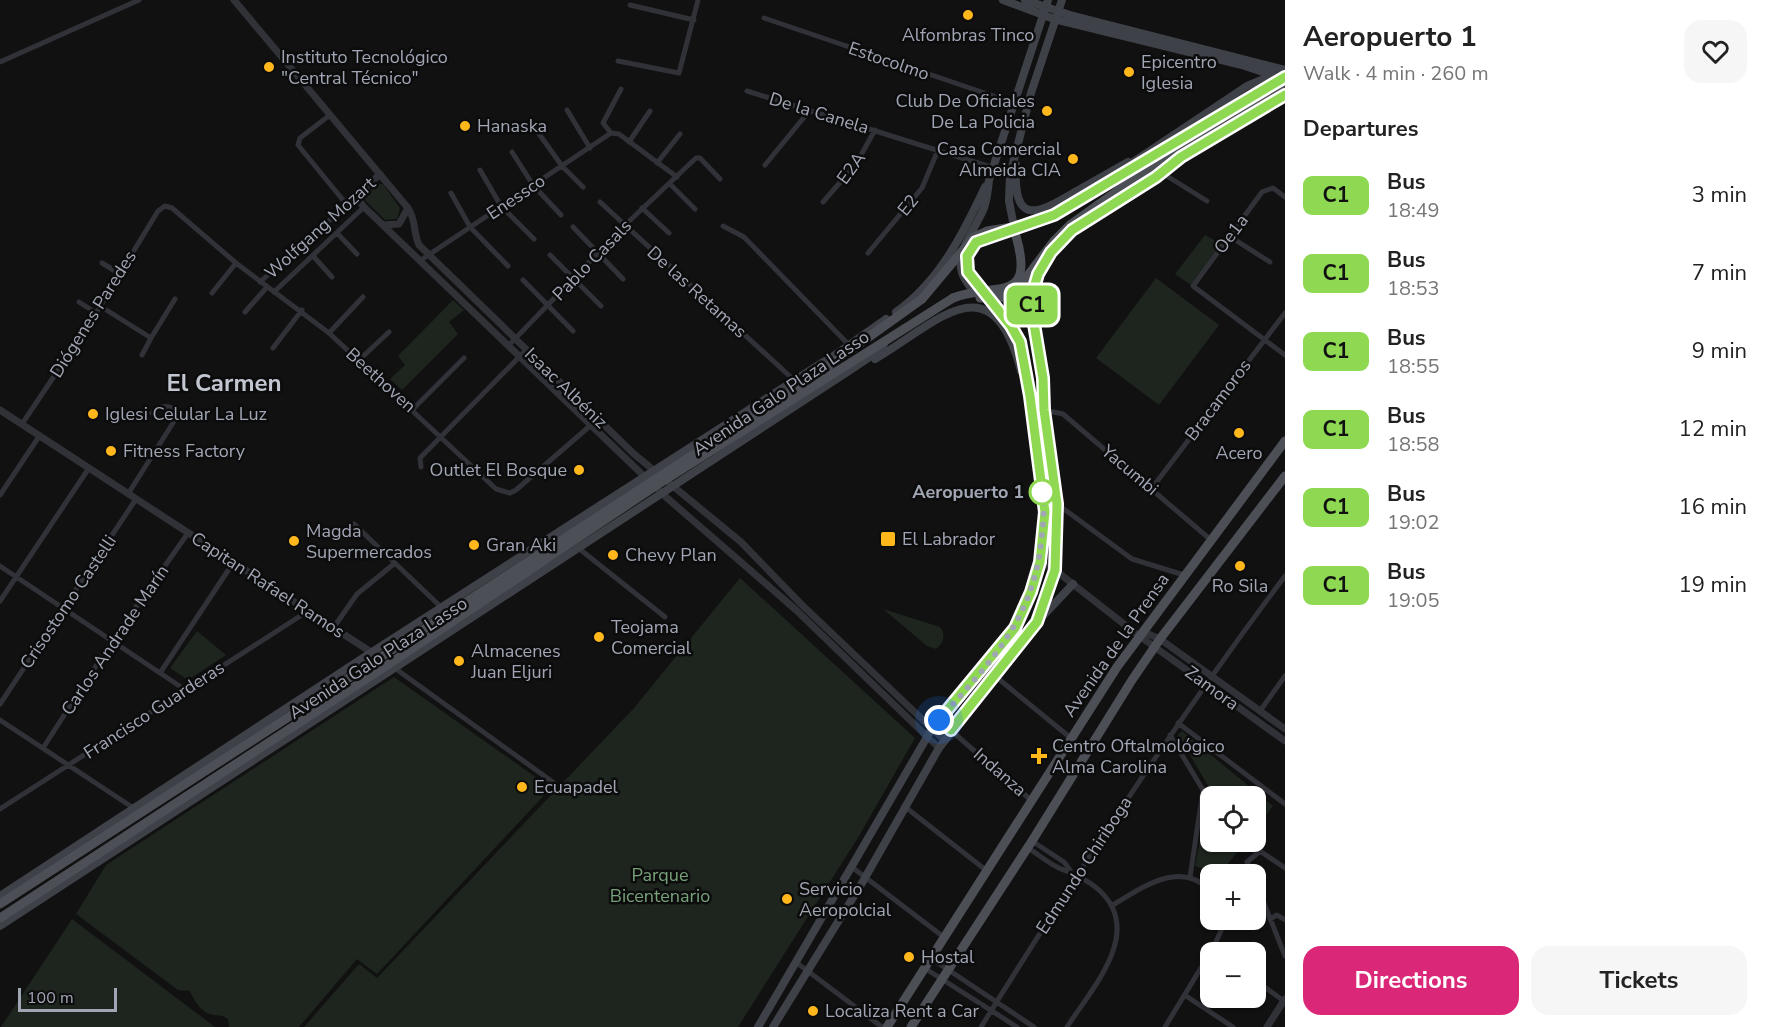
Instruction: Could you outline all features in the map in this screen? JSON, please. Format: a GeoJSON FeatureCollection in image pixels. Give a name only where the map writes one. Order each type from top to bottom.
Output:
{"type":"FeatureCollection","features":[{"type":"Feature","properties":{"kind":"main road"},"geometry":{"type":"LineString","coordinates":[[1003,0],[1045,8]]}},
{"type":"Feature","properties":{"kind":"main road"},"geometry":{"type":"LineString","coordinates":[[1026,0],[1056,15],[1242,65],[1271,76]]}},
{"type":"Feature","properties":{"kind":"main road"},"geometry":{"type":"LineString","coordinates":[[884,344],[953,298],[973,292],[999,291],[1012,284],[1020,275],[1022,266],[1008,185],[1031,93],[1062,0]]}},
{"type":"Feature","properties":{"kind":"main road"},"geometry":{"type":"LineString","coordinates":[[823,363],[901,309],[930,282],[966,228],[994,168],[1045,8]]}},
{"type":"Feature","properties":{"kind":"main road"},"geometry":{"type":"LineString","coordinates":[[1056,15],[1246,58],[1284,75]]}},
{"type":"Feature","properties":{"kind":"main road"},"geometry":{"type":"LineString","coordinates":[[1242,65],[1250,76],[1247,86]]}},
{"type":"Feature","properties":{"kind":"main road"},"geometry":{"type":"LineString","coordinates":[[1104,184],[1247,86],[1271,76],[1284,75]]}},
{"type":"Feature","properties":{"kind":"main road"},"geometry":{"type":"LineString","coordinates":[[758,1027],[853,868],[927,736],[1015,628],[1031,592],[1040,562],[1045,512],[1020,342],[1006,319],[968,272],[969,251],[982,238],[1054,215],[1284,75]]}},
{"type":"Feature","properties":{"kind":"main road"},"geometry":{"type":"LineString","coordinates":[[1111,198],[1141,174],[1284,75]]}},
{"type":"Feature","properties":{"kind":"main road"},"geometry":{"type":"LineString","coordinates":[[953,298],[1000,298],[1009,295],[1023,284],[1070,225],[1111,198],[1285,95]]}},
{"type":"Feature","properties":{"kind":"main road"},"geometry":{"type":"LineString","coordinates":[[1017,153],[1017,199],[1025,208],[1037,211],[1052,207],[1153,149]]}},
{"type":"Feature","properties":{"kind":"main road"},"geometry":{"type":"LineString","coordinates":[[1037,622],[1055,570],[1057,504],[1032,302],[1035,281],[1043,264],[1072,230],[1162,173],[1181,157]]}},
{"type":"Feature","properties":{"kind":"main road"},"geometry":{"type":"LineString","coordinates":[[989,180],[984,206],[963,250],[960,267],[970,287],[1006,319]]}},
{"type":"Feature","properties":{"kind":"main road"},"geometry":{"type":"LineString","coordinates":[[841,355],[922,299],[974,237],[987,231],[1024,225]]}},
{"type":"Feature","properties":{"kind":"main road"},"geometry":{"type":"LineString","coordinates":[[852,369],[874,360],[952,311],[968,306],[978,307],[994,317],[1016,351],[1031,413]]}},
{"type":"Feature","properties":{"kind":"main road","name":"Avenida Galo Plaza Lasso"},"geometry":{"type":"LineString","coordinates":[[662,478],[884,344]]}},
{"type":"Feature","properties":{"kind":"main road","name":"Avenida Galo Plaza Lasso"},"geometry":{"type":"LineString","coordinates":[[662,478],[852,369],[880,350],[884,344]]}},
{"type":"Feature","properties":{"kind":"main road","name":"Avenida Galo Plaza Lasso"},"geometry":{"type":"LineString","coordinates":[[0,926],[393,666],[662,478],[795,381],[823,363],[841,355]]}},
{"type":"Feature","properties":{"kind":"main road","name":"Avenida Galo Plaza Lasso"},"geometry":{"type":"LineString","coordinates":[[0,896],[375,654],[652,485],[838,360],[841,355]]}},
{"type":"Feature","properties":{"kind":"main road","name":"Avenida de la Prensa"},"geometry":{"type":"LineString","coordinates":[[887,1027],[1142,634],[1285,441]]}},
{"type":"Feature","properties":{"kind":"main road","name":"Avenida de la Prensa"},"geometry":{"type":"LineString","coordinates":[[911,1027],[1030,845],[1158,642],[1285,476]]}},
{"type":"Feature","properties":{"kind":"main road","name":"Avenida Galo Plaza Lasso"},"geometry":{"type":"LineString","coordinates":[[0,918],[578,547],[652,485]]}},
{"type":"Feature","properties":{"kind":"main road","name":"Avenida Galo Plaza Lasso"},"geometry":{"type":"LineString","coordinates":[[0,904],[375,654],[441,607],[652,485]]}},
{"type":"Feature","properties":{"kind":"main road"},"geometry":{"type":"LineString","coordinates":[[773,1027],[865,878],[904,806],[944,740],[1037,622],[1073,584]]}},
{"type":"Feature","properties":{"kind":"street"},"geometry":{"type":"LineString","coordinates":[[0,62],[139,0]]}},
{"type":"Feature","properties":{"kind":"street","name":"Isaac Albéniz"},"geometry":{"type":"LineString","coordinates":[[234,0],[408,208],[414,216],[414,233],[419,245],[591,425],[652,485],[799,608],[944,740]]}},
{"type":"Feature","properties":{"kind":"street"},"geometry":{"type":"LineString","coordinates":[[618,61],[679,73],[698,0]]}},
{"type":"Feature","properties":{"kind":"street"},"geometry":{"type":"LineString","coordinates":[[630,5],[694,20]]}},
{"type":"Feature","properties":{"kind":"street","name":"Estocolmo"},"geometry":{"type":"LineString","coordinates":[[764,18],[1014,103]]}},
{"type":"Feature","properties":{"kind":"street"},"geometry":{"type":"LineString","coordinates":[[621,89],[602,121],[611,133],[619,134],[677,177]]}},
{"type":"Feature","properties":{"kind":"street","name":"De la Canela"},"geometry":{"type":"LineString","coordinates":[[747,91],[994,168]]}},
{"type":"Feature","properties":{"kind":"street"},"geometry":{"type":"LineString","coordinates":[[567,110],[590,148]]}},
{"type":"Feature","properties":{"kind":"street"},"geometry":{"type":"LineString","coordinates":[[765,165],[810,110]]}},
{"type":"Feature","properties":{"kind":"street"},"geometry":{"type":"LineString","coordinates":[[629,142],[650,111]]}},
{"type":"Feature","properties":{"kind":"street"},"geometry":{"type":"LineString","coordinates":[[330,115],[300,138],[298,145],[347,205]]}},
{"type":"Feature","properties":{"kind":"street","name":"E2A"},"geometry":{"type":"LineString","coordinates":[[823,202],[856,164],[875,130]]}},
{"type":"Feature","properties":{"kind":"street"},"geometry":{"type":"LineString","coordinates":[[537,131],[562,166],[584,187]]}},
{"type":"Feature","properties":{"kind":"street","name":"Enessco"},"geometry":{"type":"LineString","coordinates":[[421,260],[611,133]]}},
{"type":"Feature","properties":{"kind":"street"},"geometry":{"type":"LineString","coordinates":[[657,163],[680,134]]}},
{"type":"Feature","properties":{"kind":"street","name":"E2"},"geometry":{"type":"LineString","coordinates":[[868,253],[922,188],[938,150]]}},
{"type":"Feature","properties":{"kind":"street"},"geometry":{"type":"LineString","coordinates":[[512,152],[533,185],[561,215]]}},
{"type":"Feature","properties":{"kind":"street","name":"Pablo Casals"},"geometry":{"type":"LineString","coordinates":[[512,341],[642,208],[698,157],[720,179]]}},
{"type":"Feature","properties":{"kind":"street"},"geometry":{"type":"LineString","coordinates":[[480,170],[501,206],[534,239]]}},
{"type":"Feature","properties":{"kind":"street"},"geometry":{"type":"LineString","coordinates":[[1162,173],[1207,201]]}},
{"type":"Feature","properties":{"kind":"street","name":"Wolfgang Mozart"},"geometry":{"type":"LineString","coordinates":[[260,282],[380,174]]}},
{"type":"Feature","properties":{"kind":"street"},"geometry":{"type":"LineString","coordinates":[[670,184],[694,209]]}},
{"type":"Feature","properties":{"kind":"street","name":"Oe1a"},"geometry":{"type":"LineString","coordinates":[[1263,340],[1192,286],[1262,192],[1273,188],[1285,197]]}},
{"type":"Feature","properties":{"kind":"street"},"geometry":{"type":"LineString","coordinates":[[451,193],[470,227],[508,266]]}},
{"type":"Feature","properties":{"kind":"street","name":"Isaac Albéniz"},"geometry":{"type":"LineString","coordinates":[[356,197],[383,225],[512,341]]}},
{"type":"Feature","properties":{"kind":"street","name":"De las Retamas"},"geometry":{"type":"LineString","coordinates":[[600,202],[795,381]]}},
{"type":"Feature","properties":{"kind":"street","name":"Beethoven"},"geometry":{"type":"LineString","coordinates":[[165,206],[172,208],[236,263],[302,310],[329,333],[413,409],[496,489],[510,493],[591,425]]}},
{"type":"Feature","properties":{"kind":"street","name":"Diógenes Paredes"},"geometry":{"type":"LineString","coordinates":[[22,424],[96,313],[158,211],[165,206]]}},
{"type":"Feature","properties":{"kind":"street","name":"Wolfgang Mozart"},"geometry":{"type":"LineString","coordinates":[[274,292],[364,207]]}},
{"type":"Feature","properties":{"kind":"street"},"geometry":{"type":"LineString","coordinates":[[383,225],[399,224],[408,208]]}},
{"type":"Feature","properties":{"kind":"street"},"geometry":{"type":"LineString","coordinates":[[642,208],[669,233]]}},
{"type":"Feature","properties":{"kind":"street"},"geometry":{"type":"LineString","coordinates":[[723,226],[744,237],[849,345]]}},
{"type":"Feature","properties":{"kind":"street"},"geometry":{"type":"LineString","coordinates":[[573,227],[623,279]]}},
{"type":"Feature","properties":{"kind":"street"},"geometry":{"type":"LineString","coordinates":[[337,233],[357,254]]}},
{"type":"Feature","properties":{"kind":"street"},"geometry":{"type":"LineString","coordinates":[[1229,236],[1270,262]]}},
{"type":"Feature","properties":{"kind":"street"},"geometry":{"type":"LineString","coordinates":[[549,255],[601,306]]}},
{"type":"Feature","properties":{"kind":"street"},"geometry":{"type":"LineString","coordinates":[[313,256],[332,277]]}},
{"type":"Feature","properties":{"kind":"street"},"geometry":{"type":"LineString","coordinates":[[102,263],[120,274]]}},
{"type":"Feature","properties":{"kind":"street"},"geometry":{"type":"LineString","coordinates":[[212,293],[236,263]]}},
{"type":"Feature","properties":{"kind":"street"},"geometry":{"type":"LineString","coordinates":[[523,280],[573,331]]}},
{"type":"Feature","properties":{"kind":"street"},"geometry":{"type":"LineString","coordinates":[[245,312],[267,287]]}},
{"type":"Feature","properties":{"kind":"street"},"geometry":{"type":"LineString","coordinates":[[329,333],[363,297]]}},
{"type":"Feature","properties":{"kind":"street"},"geometry":{"type":"LineString","coordinates":[[142,355],[175,299]]}},
{"type":"Feature","properties":{"kind":"street"},"geometry":{"type":"LineString","coordinates":[[79,302],[96,313]]}},
{"type":"Feature","properties":{"kind":"street"},"geometry":{"type":"LineString","coordinates":[[100,306],[151,338]]}},
{"type":"Feature","properties":{"kind":"street"},"geometry":{"type":"LineString","coordinates":[[273,348],[302,310]]}},
{"type":"Feature","properties":{"kind":"street","name":"Bracamoros"},"geometry":{"type":"LineString","coordinates":[[1152,488],[1285,313]]}},
{"type":"Feature","properties":{"kind":"street"},"geometry":{"type":"LineString","coordinates":[[359,360],[388,332]]}},
{"type":"Feature","properties":{"kind":"street"},"geometry":{"type":"LineString","coordinates":[[1263,340],[1285,355]]}},
{"type":"Feature","properties":{"kind":"street"},"geometry":{"type":"LineString","coordinates":[[421,467],[420,458],[524,353]]}},
{"type":"Feature","properties":{"kind":"street","name":"Isaac Albéniz"},"geometry":{"type":"LineString","coordinates":[[524,353],[662,478],[741,542],[799,608],[939,748]]}},
{"type":"Feature","properties":{"kind":"street"},"geometry":{"type":"LineString","coordinates":[[413,409],[464,358]]}},
{"type":"Feature","properties":{"kind":"street"},"geometry":{"type":"LineString","coordinates":[[128,494],[178,415],[173,409],[163,405],[157,407],[152,413]]}},
{"type":"Feature","properties":{"kind":"street","name":"Capitan Rafael Ramos"},"geometry":{"type":"LineString","coordinates":[[0,410],[393,666],[561,788]]}},
{"type":"Feature","properties":{"kind":"street","name":"Yacumbi"},"geometry":{"type":"LineString","coordinates":[[1044,410],[1063,414],[1211,540]]}},
{"type":"Feature","properties":{"kind":"street"},"geometry":{"type":"LineString","coordinates":[[0,495],[40,435]]}},
{"type":"Feature","properties":{"kind":"street"},"geometry":{"type":"LineString","coordinates":[[0,601],[88,468]]}},
{"type":"Feature","properties":{"kind":"street","name":"Crisostomo Castelli"},"geometry":{"type":"LineString","coordinates":[[0,704],[136,500]]}},
{"type":"Feature","properties":{"kind":"street"},"geometry":{"type":"LineString","coordinates":[[1057,504],[1132,559],[1184,575]]}},
{"type":"Feature","properties":{"kind":"street"},"geometry":{"type":"LineString","coordinates":[[354,524],[441,607]]}},
{"type":"Feature","properties":{"kind":"street","name":"Carlos Andrade Marín"},"geometry":{"type":"LineString","coordinates":[[43,748],[112,641],[188,533]]}},
{"type":"Feature","properties":{"kind":"street"},"geometry":{"type":"LineString","coordinates":[[578,547],[665,617]]}},
{"type":"Feature","properties":{"kind":"street","name":"Zamora"},"geometry":{"type":"LineString","coordinates":[[1040,562],[1055,570],[1142,634],[1210,675],[1285,729]]}},
{"type":"Feature","properties":{"kind":"street"},"geometry":{"type":"LineString","coordinates":[[160,673],[233,563]]}},
{"type":"Feature","properties":{"kind":"street"},"geometry":{"type":"LineString","coordinates":[[334,627],[357,594],[395,563]]}},
{"type":"Feature","properties":{"kind":"street"},"geometry":{"type":"LineString","coordinates":[[0,566],[184,689]]}},
{"type":"Feature","properties":{"kind":"street","name":"Edmundo Chiriboga"},"geometry":{"type":"LineString","coordinates":[[981,1027],[1074,873],[1205,682],[1285,576]]}},
{"type":"Feature","properties":{"kind":"street","name":"Francisco Guarderas"},"geometry":{"type":"LineString","coordinates":[[0,809],[308,611]]}},
{"type":"Feature","properties":{"kind":"street","name":"Zamora"},"geometry":{"type":"LineString","coordinates":[[1158,642],[1205,682],[1285,741]]}},
{"type":"Feature","properties":{"kind":"street"},"geometry":{"type":"LineString","coordinates":[[995,676],[1072,739]]}},
{"type":"Feature","properties":{"kind":"street"},"geometry":{"type":"LineString","coordinates":[[1260,711],[1285,676]]}},
{"type":"Feature","properties":{"kind":"street"},"geometry":{"type":"LineString","coordinates":[[0,720],[135,808]]}},
{"type":"Feature","properties":{"kind":"street","name":"Indanza"},"geometry":{"type":"LineString","coordinates":[[939,720],[1032,801]]}},
{"type":"Feature","properties":{"kind":"street"},"geometry":{"type":"LineString","coordinates":[[1178,723],[1285,804]]}},
{"type":"Feature","properties":{"kind":"street"},"geometry":{"type":"LineString","coordinates":[[1170,735],[1203,790],[1190,877]]}},
{"type":"Feature","properties":{"kind":"street"},"geometry":{"type":"LineString","coordinates":[[904,806],[987,871]]}},
{"type":"Feature","properties":{"kind":"street"},"geometry":{"type":"LineString","coordinates":[[1030,845],[1060,868],[1074,873],[1099,890],[1113,905],[1118,921],[1118,940],[1112,956],[1067,1027]]}},
{"type":"Feature","properties":{"kind":"street"},"geometry":{"type":"LineString","coordinates":[[1248,864],[1247,862],[1260,851],[1285,868]]}},
{"type":"Feature","properties":{"kind":"street"},"geometry":{"type":"LineString","coordinates":[[853,868],[945,938]]}},
{"type":"Feature","properties":{"kind":"street"},"geometry":{"type":"LineString","coordinates":[[1113,905],[1149,883],[1171,876],[1190,877],[1200,884]]}},
{"type":"Feature","properties":{"kind":"street"},"geometry":{"type":"LineString","coordinates":[[1266,909],[1285,956]]}},
{"type":"Feature","properties":{"kind":"street"},"geometry":{"type":"LineString","coordinates":[[1270,919],[1277,915],[1285,920]]}},
{"type":"Feature","properties":{"kind":"street"},"geometry":{"type":"LineString","coordinates":[[932,959],[1034,1027]]}},
{"type":"Feature","properties":{"kind":"street"},"geometry":{"type":"LineString","coordinates":[[797,963],[882,1027]]}},
{"type":"Feature","properties":{"kind":"street"},"geometry":{"type":"LineString","coordinates":[[926,969],[1017,1027]]}},
{"type":"Feature","properties":{"kind":"street"},"geometry":{"type":"LineString","coordinates":[[1165,1027],[1200,971]]}},
{"type":"Feature","properties":{"kind":"street"},"geometry":{"type":"LineString","coordinates":[[1266,988],[1284,1000],[1267,1027]]}},
{"type":"Feature","properties":{"kind":"street"},"geometry":{"type":"LineString","coordinates":[[1186,996],[1233,1027]]}},
{"type":"Feature","properties":{"kind":"green space"},"geometry":{"type":"Polygon","coordinates":[[[378,184],[383,184],[400,208],[397,219],[385,220],[365,200],[365,195],[378,184]]]}},
{"type":"Feature","properties":{"kind":"green space"},"geometry":{"type":"Polygon","coordinates":[[[1205,235],[1221,244],[1191,285],[1175,274],[1205,235]]]}},
{"type":"Feature","properties":{"kind":"green space"},"geometry":{"type":"Polygon","coordinates":[[[1156,278],[1219,325],[1159,405],[1096,358],[1156,278]]]}},
{"type":"Feature","properties":{"kind":"green space"},"geometry":{"type":"Polygon","coordinates":[[[453,300],[464,310],[449,322],[458,334],[402,390],[390,379],[405,365],[398,356],[453,300]]]}},
{"type":"Feature","properties":{"kind":"green space","name":"Parque Bicentenario"},"geometry":{"type":"Polygon","coordinates":[[[740,578],[915,738],[859,836],[738,1027],[304,1027],[359,964],[377,978],[634,708],[740,578]]]}},
{"type":"Feature","properties":{"kind":"green space"},"geometry":{"type":"Polygon","coordinates":[[[883,609],[940,627],[943,636],[941,644],[936,649],[927,646],[883,609]]]}},
{"type":"Feature","properties":{"kind":"green space"},"geometry":{"type":"Polygon","coordinates":[[[197,631],[226,655],[188,680],[170,668],[197,631]]]}},
{"type":"Feature","properties":{"kind":"green space"},"geometry":{"type":"Polygon","coordinates":[[[394,677],[551,788],[377,974],[357,959],[299,1027],[229,1027],[228,1019],[202,1010],[190,991],[178,990],[76,914],[106,865],[394,677]]]}},
{"type":"Feature","properties":{"kind":"green space"},"geometry":{"type":"Polygon","coordinates":[[[1182,731],[1249,786],[1208,786],[1178,735],[1182,731]]]}},
{"type":"Feature","properties":{"kind":"green space"},"geometry":{"type":"Polygon","coordinates":[[[1266,800],[1273,806],[1266,815],[1266,800]]]}},
{"type":"Feature","properties":{"kind":"green space"},"geometry":{"type":"Polygon","coordinates":[[[1200,840],[1200,852],[1238,852],[1227,864],[1200,864],[1200,868],[1195,866],[1200,840]]]}},
{"type":"Feature","properties":{"kind":"green space"},"geometry":{"type":"Polygon","coordinates":[[[72,919],[215,1027],[1,1027],[72,919]]]}},
{"type":"Feature","properties":{"kind":"bus line","name":"C1"},"geometry":{"type":"LineString","coordinates":[[1285,77],[1054,215],[1008,232],[982,238],[969,251],[966,263],[970,276],[992,300],[1017,334],[1020,342],[1030,396],[1045,512],[1040,562],[1024,609],[1015,628],[939,720],[951,730],[1037,622],[1055,570],[1057,504],[1041,383],[1043,378],[1032,312],[1035,281],[1043,264],[1059,242],[1086,220],[1156,177],[1181,157],[1285,95]]}},
{"type":"Feature","properties":{"kind":"place","name":"Alfombras Tinco"},"geometry":{"type":"Point","coordinates":[968,15]}},
{"type":"Feature","properties":{"kind":"place","name":"Instituto Tecnológico \"Central Técnico\""},"geometry":{"type":"Point","coordinates":[269,67]}},
{"type":"Feature","properties":{"kind":"place","name":"Epicentro Iglesia"},"geometry":{"type":"Point","coordinates":[1129,72]}},
{"type":"Feature","properties":{"kind":"place","name":"Club De Oficiales De La Policia"},"geometry":{"type":"Point","coordinates":[1047,111]}},
{"type":"Feature","properties":{"kind":"place","name":"Hanaska"},"geometry":{"type":"Point","coordinates":[465,126]}},
{"type":"Feature","properties":{"kind":"place","name":"Casa Comercial Almeida CIA"},"geometry":{"type":"Point","coordinates":[1073,159]}},
{"type":"Feature","properties":{"kind":"place","name":"Iglesi Celular La Luz"},"geometry":{"type":"Point","coordinates":[93,414]}},
{"type":"Feature","properties":{"kind":"place","name":"Acero"},"geometry":{"type":"Point","coordinates":[1239,433]}},
{"type":"Feature","properties":{"kind":"place","name":"Fitness Factory"},"geometry":{"type":"Point","coordinates":[111,451]}},
{"type":"Feature","properties":{"kind":"place","name":"Outlet El Bosque"},"geometry":{"type":"Point","coordinates":[579,470]}},
{"type":"Feature","properties":{"kind":"place","name":"Aeropuerto 1"},"geometry":{"type":"Point","coordinates":[1042,492]}},
{"type":"Feature","properties":{"kind":"place","name":"El Labrador"},"geometry":{"type":"Point","coordinates":[888,539]}},
{"type":"Feature","properties":{"kind":"place","name":"Magda Supermercados"},"geometry":{"type":"Point","coordinates":[294,541]}},
{"type":"Feature","properties":{"kind":"place","name":"Gran Aki"},"geometry":{"type":"Point","coordinates":[474,545]}},
{"type":"Feature","properties":{"kind":"place","name":"Chevy Plan"},"geometry":{"type":"Point","coordinates":[613,555]}},
{"type":"Feature","properties":{"kind":"place","name":"Ro Sila"},"geometry":{"type":"Point","coordinates":[1240,566]}},
{"type":"Feature","properties":{"kind":"place","name":"Teojama Comercial"},"geometry":{"type":"Point","coordinates":[599,637]}},
{"type":"Feature","properties":{"kind":"place","name":"Almacenes Juan Eljuri"},"geometry":{"type":"Point","coordinates":[459,661]}},
{"type":"Feature","properties":{"kind":"place","name":"Centro Oftalmológico Alma Carolina"},"geometry":{"type":"Point","coordinates":[1039,756]}},
{"type":"Feature","properties":{"kind":"place","name":"Ecuapadel"},"geometry":{"type":"Point","coordinates":[522,787]}},
{"type":"Feature","properties":{"kind":"place","name":"Servicio Aeropolcial"},"geometry":{"type":"Point","coordinates":[787,899]}},
{"type":"Feature","properties":{"kind":"place","name":"Hostal"},"geometry":{"type":"Point","coordinates":[909,957]}},
{"type":"Feature","properties":{"kind":"place","name":"Localiza Rent a Car"},"geometry":{"type":"Point","coordinates":[813,1011]}},
{"type":"Feature","properties":{"kind":"district","name":"El Carmen"},"geometry":{"type":"Point","coordinates":[224,383]}},
{"type":"Feature","properties":{"kind":"route"},"geometry":{"type":"LineString","coordinates":[[939,720],[1015,628],[1024,609],[1040,562],[1045,512],[1042,492]]}}]}
